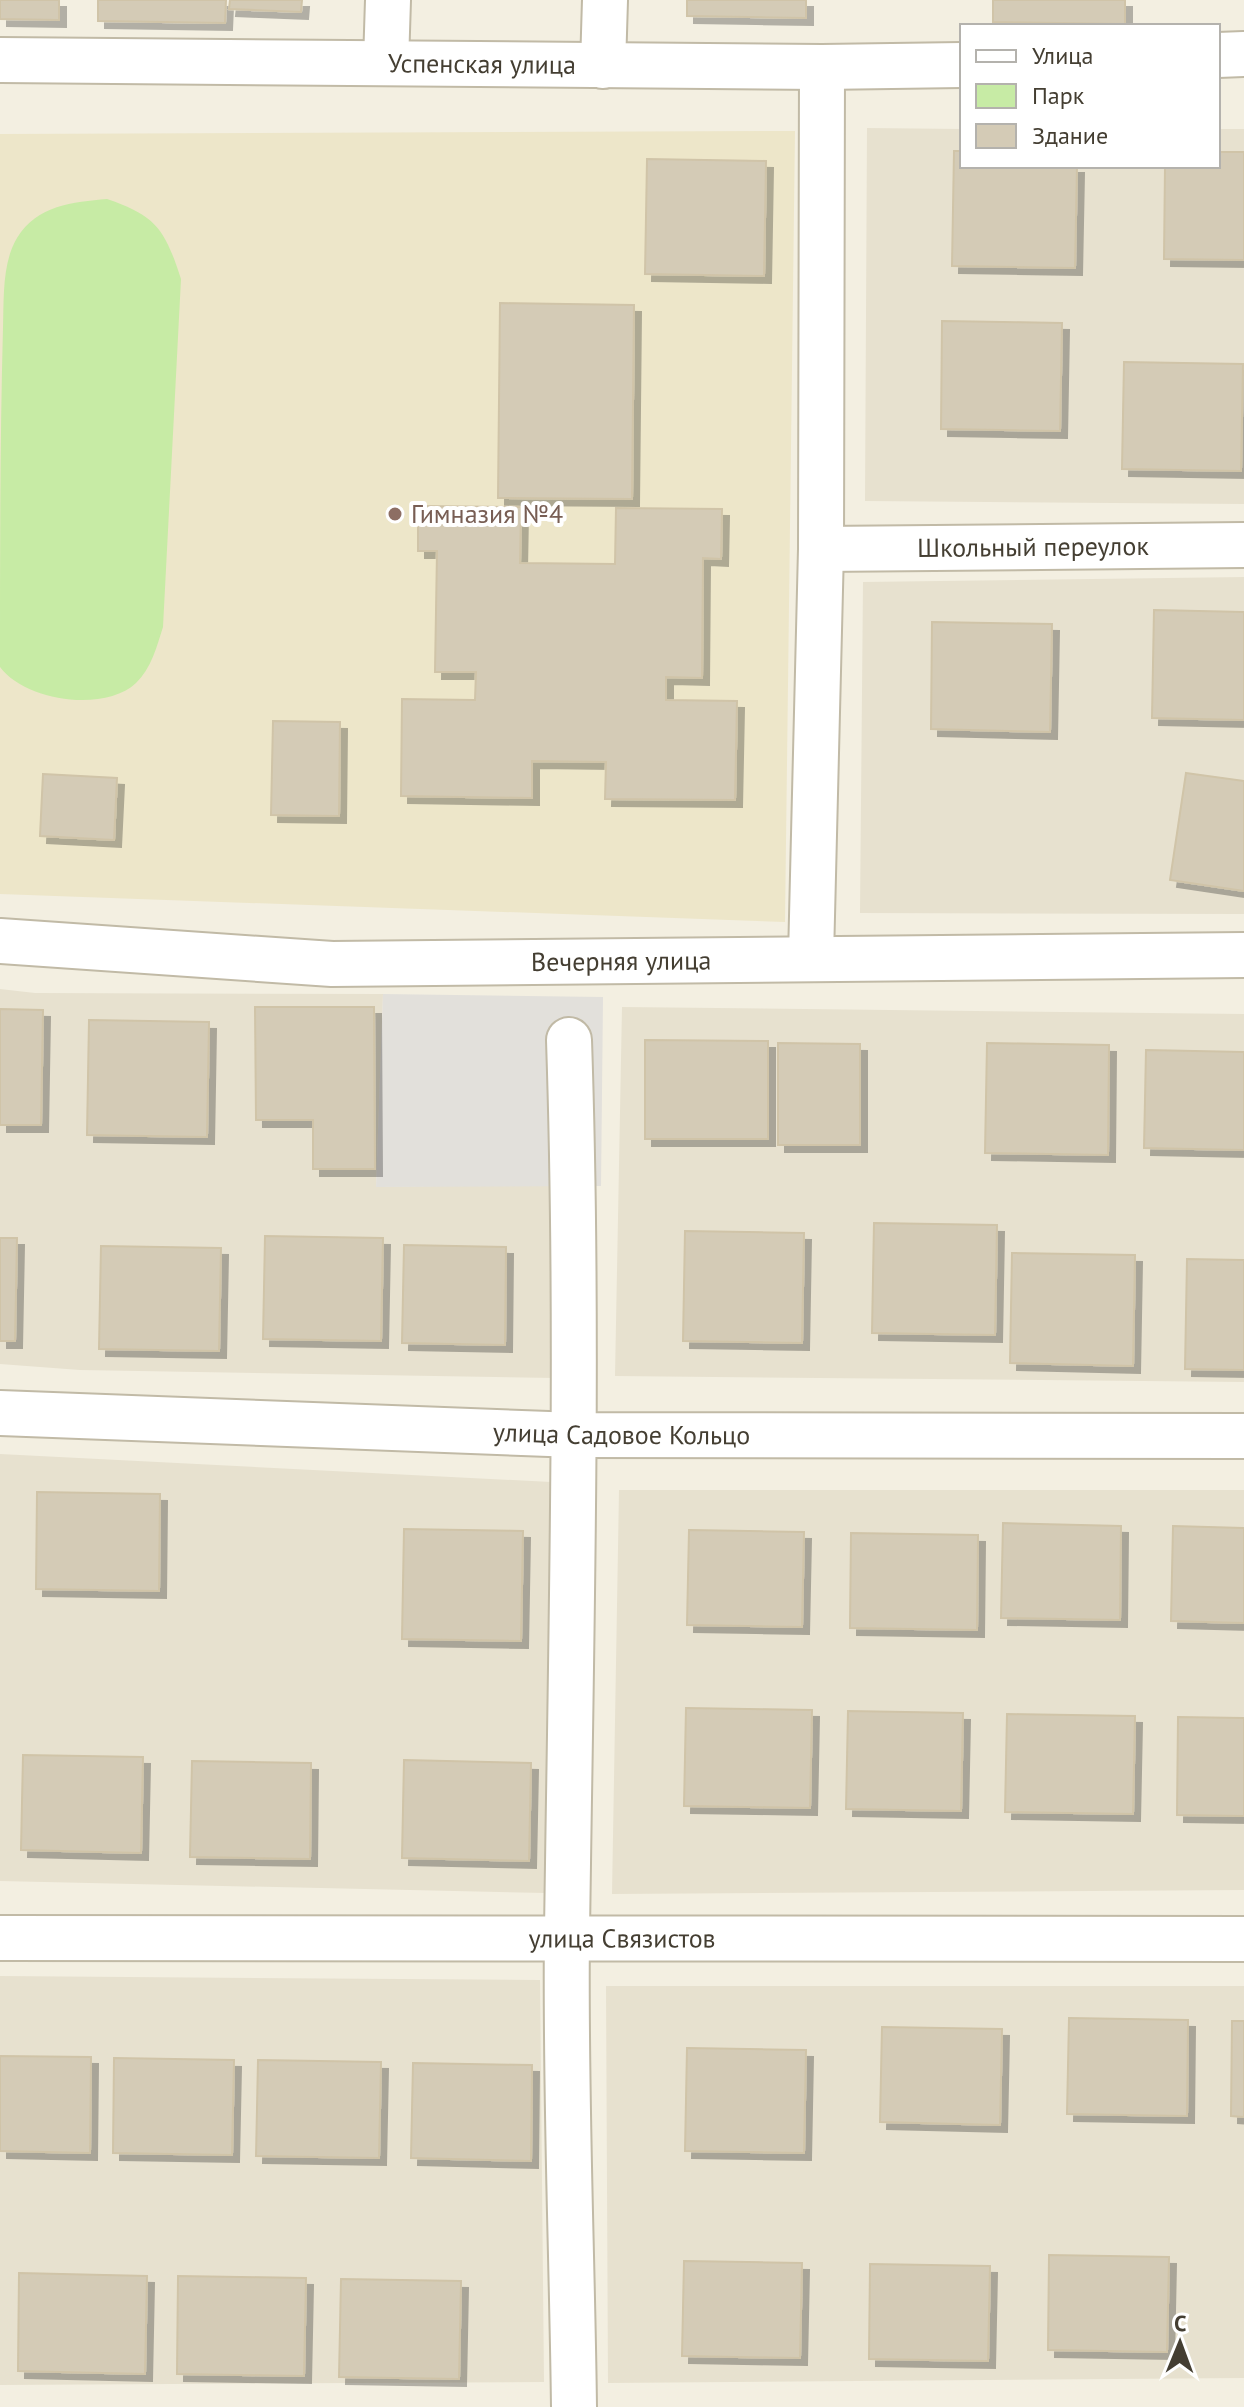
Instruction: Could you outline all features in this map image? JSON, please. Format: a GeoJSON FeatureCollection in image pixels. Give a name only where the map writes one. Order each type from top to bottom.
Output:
{"type":"FeatureCollection","features":[{"type":"Feature","properties":{"kind":"street"},"geometry":{"type":"LineString","coordinates":[[386,63],[388,0]]}},
{"type":"Feature","properties":{"kind":"street"},"geometry":{"type":"LineString","coordinates":[[603,66],[605,0]]}},
{"type":"Feature","properties":{"kind":"street"},"geometry":{"type":"LineString","coordinates":[[1220,55],[1244,54]]}},
{"type":"Feature","properties":{"kind":"street","name":"Успенская улица"},"geometry":{"type":"LineString","coordinates":[[0,60],[603,66],[960,65]]}},
{"type":"Feature","properties":{"kind":"street"},"geometry":{"type":"LineString","coordinates":[[811,957],[821,549],[822,67]]}},
{"type":"Feature","properties":{"kind":"street","name":"Школьный переулок"},"geometry":{"type":"LineString","coordinates":[[821,549],[1244,545]]}},
{"type":"Feature","properties":{"kind":"street","name":"Вечерняя улица"},"geometry":{"type":"LineString","coordinates":[[0,941],[332,964],[1244,955]]}},
{"type":"Feature","properties":{"kind":"street"},"geometry":{"type":"LineString","coordinates":[[569,1040],[574,1116],[576,1435],[567,1938],[574,2407]]}},
{"type":"Feature","properties":{"kind":"street","name":"улица Садовое Кольцо"},"geometry":{"type":"LineString","coordinates":[[0,1413],[576,1435],[1244,1436]]}},
{"type":"Feature","properties":{"kind":"street","name":"улица Связистов"},"geometry":{"type":"LineString","coordinates":[[0,1938],[1244,1939]]}},
{"type":"Feature","properties":{"kind":"shaded area"},"geometry":{"type":"Polygon","coordinates":[[[867,128],[960,129],[960,168],[1220,168],[1220,129],[1244,129],[1244,504],[865,501],[867,128]]]}},
{"type":"Feature","properties":{"kind":"shaded area","name":"Гимназия №4"},"geometry":{"type":"Polygon","coordinates":[[[795,131],[785,922],[0,894],[0,134],[795,131]]]}},
{"type":"Feature","properties":{"kind":"shaded area"},"geometry":{"type":"Polygon","coordinates":[[[1244,577],[1244,914],[860,913],[863,582],[1244,577]]]}},
{"type":"Feature","properties":{"kind":"shaded area"},"geometry":{"type":"Polygon","coordinates":[[[0,989],[35,993],[383,994],[376,1187],[555,1184],[555,1378],[80,1370],[0,1364],[0,989]]]}},
{"type":"Feature","properties":{"kind":"shaded area"},"geometry":{"type":"Polygon","coordinates":[[[383,994],[603,997],[601,1186],[376,1187],[383,994]]]}},
{"type":"Feature","properties":{"kind":"shaded area"},"geometry":{"type":"Polygon","coordinates":[[[622,1007],[1244,1014],[1244,1382],[615,1376],[622,1007]]]}},
{"type":"Feature","properties":{"kind":"shaded area"},"geometry":{"type":"Polygon","coordinates":[[[0,1454],[551,1482],[546,1893],[0,1881],[0,1454]]]}},
{"type":"Feature","properties":{"kind":"shaded area"},"geometry":{"type":"Polygon","coordinates":[[[619,1490],[1244,1490],[1244,1890],[612,1894],[619,1490]]]}},
{"type":"Feature","properties":{"kind":"shaded area"},"geometry":{"type":"Polygon","coordinates":[[[0,1976],[540,1980],[544,2382],[0,2385],[0,1976]]]}},
{"type":"Feature","properties":{"kind":"shaded area"},"geometry":{"type":"Polygon","coordinates":[[[606,1986],[1244,1986],[1244,2378],[608,2383],[606,1986]]]}},
{"type":"Feature","properties":{"kind":"green space"},"geometry":{"type":"Polygon","coordinates":[[[107,199],[137,212],[157,227],[170,248],[181,279],[163,627],[150,664],[136,683],[105,698],[65,699],[27,688],[0,667],[5,281],[12,248],[25,227],[35,218],[57,207],[107,199]]]}},
{"type":"Feature","properties":{"kind":"building"},"geometry":{"type":"Polygon","coordinates":[[[0,0],[59,0],[59,20],[0,19],[0,0]]]}},
{"type":"Feature","properties":{"kind":"building"},"geometry":{"type":"Polygon","coordinates":[[[98,0],[226,0],[225,23],[98,21],[98,0]]]}},
{"type":"Feature","properties":{"kind":"building"},"geometry":{"type":"Polygon","coordinates":[[[230,0],[302,0],[301,12],[229,9],[230,0]]]}},
{"type":"Feature","properties":{"kind":"building"},"geometry":{"type":"Polygon","coordinates":[[[687,0],[806,0],[806,18],[687,16],[687,0]]]}},
{"type":"Feature","properties":{"kind":"building"},"geometry":{"type":"Polygon","coordinates":[[[993,0],[1125,0],[1125,24],[993,22],[993,0]]]}},
{"type":"Feature","properties":{"kind":"building"},"geometry":{"type":"Polygon","coordinates":[[[954,151],[960,151],[960,168],[1077,168],[1075,268],[952,266],[954,151]]]}},
{"type":"Feature","properties":{"kind":"building"},"geometry":{"type":"Polygon","coordinates":[[[1220,152],[1244,152],[1244,260],[1164,259],[1165,168],[1220,168],[1220,152]]]}},
{"type":"Feature","properties":{"kind":"building"},"geometry":{"type":"Polygon","coordinates":[[[647,159],[766,161],[764,276],[645,274],[647,159]]]}},
{"type":"Feature","properties":{"kind":"building"},"geometry":{"type":"Polygon","coordinates":[[[500,303],[634,305],[632,499],[498,498],[500,303]]]}},
{"type":"Feature","properties":{"kind":"building"},"geometry":{"type":"Polygon","coordinates":[[[942,321],[1062,323],[1060,431],[941,429],[942,321]]]}},
{"type":"Feature","properties":{"kind":"building"},"geometry":{"type":"Polygon","coordinates":[[[1124,362],[1243,364],[1241,471],[1122,469],[1124,362]]]}},
{"type":"Feature","properties":{"kind":"building"},"geometry":{"type":"Polygon","coordinates":[[[418,506],[521,507],[520,563],[615,564],[616,508],[722,509],[721,559],[703,558],[702,678],[666,677],[666,700],[737,701],[735,800],[605,799],[606,762],[532,761],[532,798],[401,796],[402,699],[475,700],[476,672],[435,672],[437,551],[418,551],[418,506]]]}},
{"type":"Feature","properties":{"kind":"building"},"geometry":{"type":"Polygon","coordinates":[[[1154,610],[1244,612],[1244,720],[1152,718],[1154,610]]]}},
{"type":"Feature","properties":{"kind":"building"},"geometry":{"type":"Polygon","coordinates":[[[932,622],[1052,624],[1050,732],[931,729],[932,622]]]}},
{"type":"Feature","properties":{"kind":"building"},"geometry":{"type":"Polygon","coordinates":[[[273,721],[340,722],[339,816],[271,815],[273,721]]]}},
{"type":"Feature","properties":{"kind":"building"},"geometry":{"type":"Polygon","coordinates":[[[1186,773],[1244,781],[1244,891],[1170,880],[1186,773]]]}},
{"type":"Feature","properties":{"kind":"building"},"geometry":{"type":"Polygon","coordinates":[[[43,774],[117,778],[114,840],[40,836],[43,774]]]}},
{"type":"Feature","properties":{"kind":"building"},"geometry":{"type":"Polygon","coordinates":[[[255,1007],[374,1007],[375,1169],[313,1169],[313,1120],[256,1120],[255,1007]]]}},
{"type":"Feature","properties":{"kind":"building"},"geometry":{"type":"Polygon","coordinates":[[[0,1009],[43,1010],[41,1125],[0,1125],[0,1009]]]}},
{"type":"Feature","properties":{"kind":"building"},"geometry":{"type":"Polygon","coordinates":[[[89,1020],[209,1022],[207,1137],[87,1135],[89,1020]]]}},
{"type":"Feature","properties":{"kind":"building"},"geometry":{"type":"Polygon","coordinates":[[[645,1040],[768,1041],[768,1139],[645,1139],[645,1040]]]}},
{"type":"Feature","properties":{"kind":"building"},"geometry":{"type":"Polygon","coordinates":[[[778,1043],[860,1044],[860,1145],[778,1145],[778,1043]]]}},
{"type":"Feature","properties":{"kind":"building"},"geometry":{"type":"Polygon","coordinates":[[[987,1043],[1109,1045],[1108,1155],[985,1153],[987,1043]]]}},
{"type":"Feature","properties":{"kind":"building"},"geometry":{"type":"Polygon","coordinates":[[[1146,1050],[1244,1052],[1244,1150],[1144,1148],[1146,1050]]]}},
{"type":"Feature","properties":{"kind":"building"},"geometry":{"type":"Polygon","coordinates":[[[874,1223],[997,1225],[995,1335],[872,1333],[874,1223]]]}},
{"type":"Feature","properties":{"kind":"building"},"geometry":{"type":"Polygon","coordinates":[[[685,1231],[804,1233],[802,1343],[683,1341],[685,1231]]]}},
{"type":"Feature","properties":{"kind":"building"},"geometry":{"type":"Polygon","coordinates":[[[265,1236],[383,1238],[381,1341],[263,1339],[265,1236]]]}},
{"type":"Feature","properties":{"kind":"building"},"geometry":{"type":"Polygon","coordinates":[[[0,1238],[17,1238],[15,1341],[0,1341],[0,1238]]]}},
{"type":"Feature","properties":{"kind":"building"},"geometry":{"type":"Polygon","coordinates":[[[404,1245],[506,1247],[505,1345],[402,1343],[404,1245]]]}},
{"type":"Feature","properties":{"kind":"building"},"geometry":{"type":"Polygon","coordinates":[[[101,1246],[221,1248],[219,1351],[99,1349],[101,1246]]]}},
{"type":"Feature","properties":{"kind":"building"},"geometry":{"type":"Polygon","coordinates":[[[1012,1253],[1135,1255],[1133,1366],[1010,1363],[1012,1253]]]}},
{"type":"Feature","properties":{"kind":"building"},"geometry":{"type":"Polygon","coordinates":[[[1187,1259],[1244,1260],[1244,1370],[1185,1369],[1187,1259]]]}},
{"type":"Feature","properties":{"kind":"building"},"geometry":{"type":"Polygon","coordinates":[[[37,1492],[160,1494],[159,1591],[36,1589],[37,1492]]]}},
{"type":"Feature","properties":{"kind":"building"},"geometry":{"type":"Polygon","coordinates":[[[1003,1523],[1121,1526],[1120,1620],[1001,1618],[1003,1523]]]}},
{"type":"Feature","properties":{"kind":"building"},"geometry":{"type":"Polygon","coordinates":[[[1173,1526],[1244,1528],[1244,1623],[1171,1621],[1173,1526]]]}},
{"type":"Feature","properties":{"kind":"building"},"geometry":{"type":"Polygon","coordinates":[[[404,1529],[523,1531],[521,1641],[402,1639],[404,1529]]]}},
{"type":"Feature","properties":{"kind":"building"},"geometry":{"type":"Polygon","coordinates":[[[689,1530],[804,1532],[802,1627],[687,1625],[689,1530]]]}},
{"type":"Feature","properties":{"kind":"building"},"geometry":{"type":"Polygon","coordinates":[[[851,1533],[978,1535],[977,1630],[850,1628],[851,1533]]]}},
{"type":"Feature","properties":{"kind":"building"},"geometry":{"type":"Polygon","coordinates":[[[686,1708],[812,1710],[810,1808],[684,1806],[686,1708]]]}},
{"type":"Feature","properties":{"kind":"building"},"geometry":{"type":"Polygon","coordinates":[[[848,1711],[963,1713],[961,1811],[846,1809],[848,1711]]]}},
{"type":"Feature","properties":{"kind":"building"},"geometry":{"type":"Polygon","coordinates":[[[1007,1714],[1135,1716],[1133,1814],[1005,1812],[1007,1714]]]}},
{"type":"Feature","properties":{"kind":"building"},"geometry":{"type":"Polygon","coordinates":[[[1178,1717],[1244,1718],[1244,1816],[1177,1815],[1178,1717]]]}},
{"type":"Feature","properties":{"kind":"building"},"geometry":{"type":"Polygon","coordinates":[[[23,1755],[143,1757],[141,1853],[21,1850],[23,1755]]]}},
{"type":"Feature","properties":{"kind":"building"},"geometry":{"type":"Polygon","coordinates":[[[404,1760],[531,1763],[529,1861],[402,1858],[404,1760]]]}},
{"type":"Feature","properties":{"kind":"building"},"geometry":{"type":"Polygon","coordinates":[[[192,1761],[311,1763],[310,1859],[190,1857],[192,1761]]]}},
{"type":"Feature","properties":{"kind":"building"},"geometry":{"type":"Polygon","coordinates":[[[1069,2018],[1188,2020],[1187,2116],[1067,2114],[1069,2018]]]}},
{"type":"Feature","properties":{"kind":"building"},"geometry":{"type":"Polygon","coordinates":[[[1232,2021],[1244,2021],[1244,2117],[1231,2116],[1232,2021]]]}},
{"type":"Feature","properties":{"kind":"building"},"geometry":{"type":"Polygon","coordinates":[[[882,2027],[1002,2029],[1000,2125],[880,2122],[882,2027]]]}},
{"type":"Feature","properties":{"kind":"building"},"geometry":{"type":"Polygon","coordinates":[[[687,2048],[806,2050],[804,2153],[685,2151],[687,2048]]]}},
{"type":"Feature","properties":{"kind":"building"},"geometry":{"type":"Polygon","coordinates":[[[0,2056],[91,2057],[90,2153],[0,2151],[0,2056]]]}},
{"type":"Feature","properties":{"kind":"building"},"geometry":{"type":"Polygon","coordinates":[[[114,2058],[234,2060],[232,2155],[113,2153],[114,2058]]]}},
{"type":"Feature","properties":{"kind":"building"},"geometry":{"type":"Polygon","coordinates":[[[258,2060],[381,2062],[379,2158],[256,2156],[258,2060]]]}},
{"type":"Feature","properties":{"kind":"building"},"geometry":{"type":"Polygon","coordinates":[[[413,2063],[532,2065],[531,2161],[411,2158],[413,2063]]]}},
{"type":"Feature","properties":{"kind":"building"},"geometry":{"type":"Polygon","coordinates":[[[1049,2255],[1169,2257],[1167,2352],[1048,2350],[1049,2255]]]}},
{"type":"Feature","properties":{"kind":"building"},"geometry":{"type":"Polygon","coordinates":[[[684,2261],[802,2263],[800,2358],[682,2356],[684,2261]]]}},
{"type":"Feature","properties":{"kind":"building"},"geometry":{"type":"Polygon","coordinates":[[[870,2264],[990,2266],[988,2361],[869,2359],[870,2264]]]}},
{"type":"Feature","properties":{"kind":"building"},"geometry":{"type":"Polygon","coordinates":[[[19,2273],[147,2276],[145,2374],[18,2371],[19,2273]]]}},
{"type":"Feature","properties":{"kind":"building"},"geometry":{"type":"Polygon","coordinates":[[[178,2276],[306,2278],[304,2376],[177,2374],[178,2276]]]}},
{"type":"Feature","properties":{"kind":"building"},"geometry":{"type":"Polygon","coordinates":[[[341,2279],[461,2281],[459,2379],[339,2377],[341,2279]]]}},
{"type":"Feature","properties":{"kind":"place","name":"Гимназия №4"},"geometry":{"type":"Point","coordinates":[395,514]}}]}
